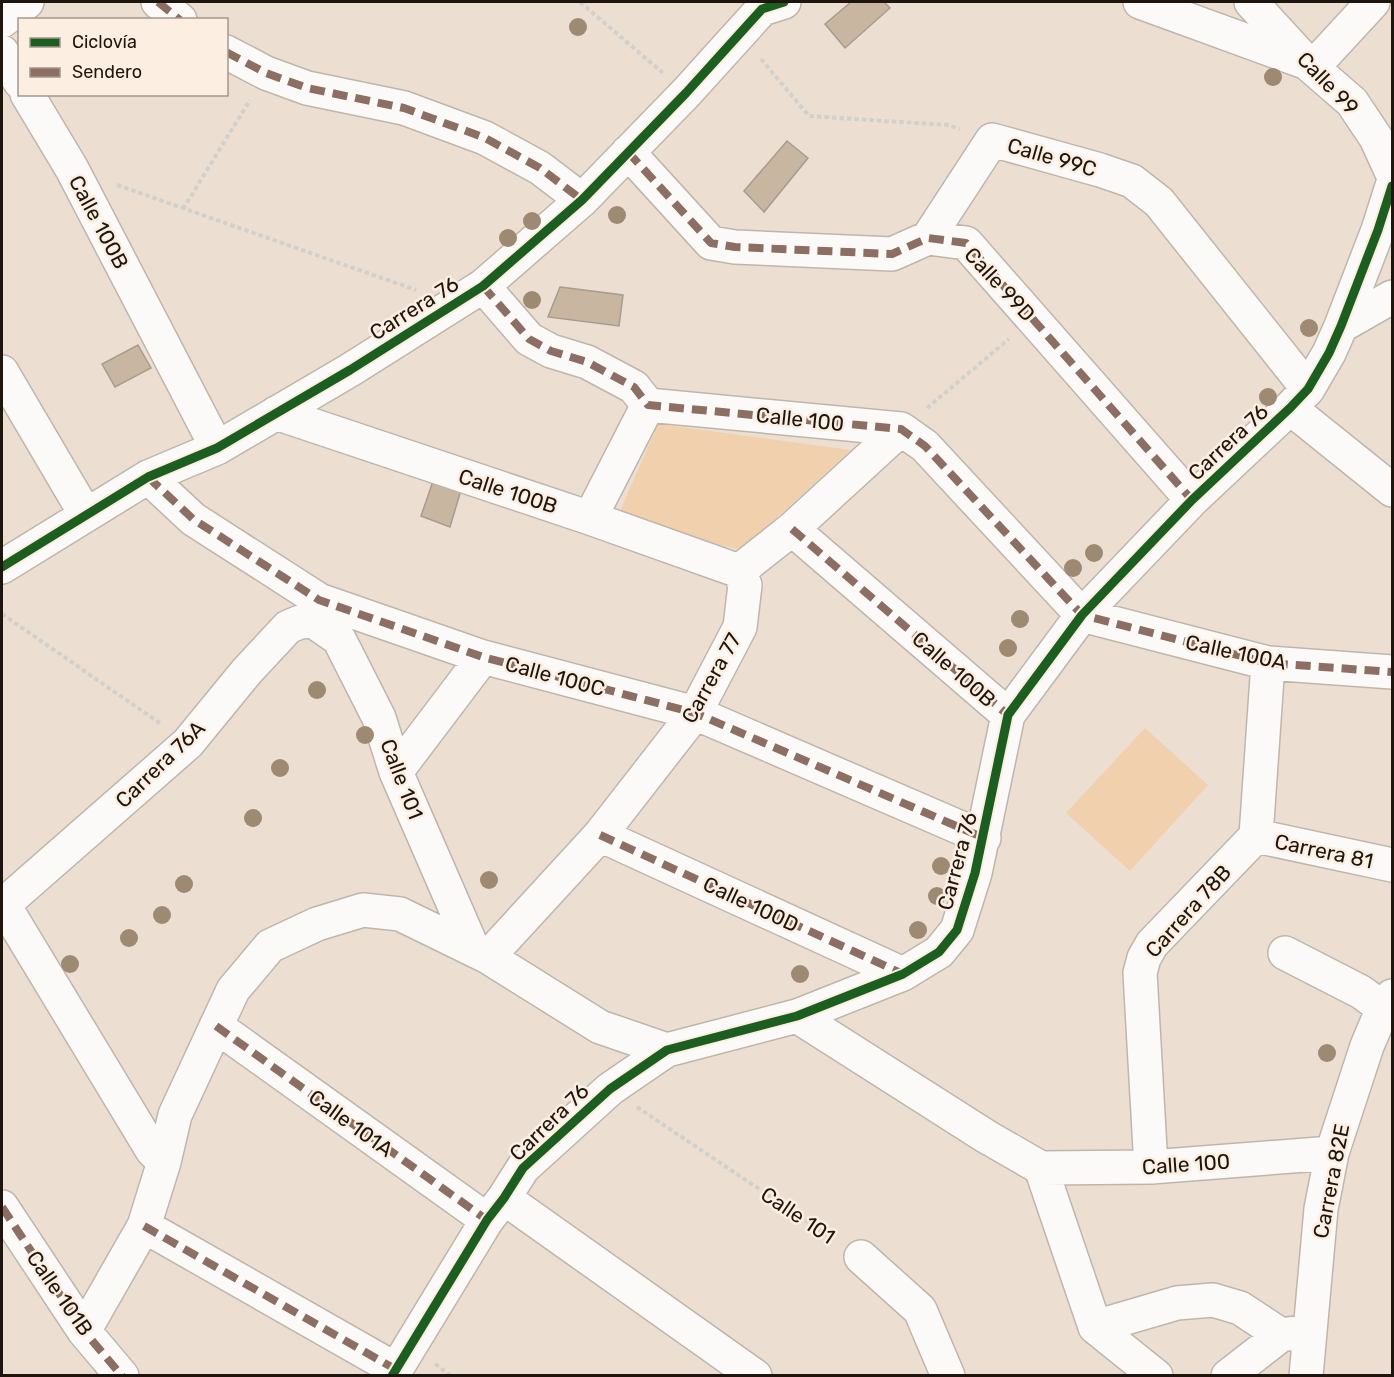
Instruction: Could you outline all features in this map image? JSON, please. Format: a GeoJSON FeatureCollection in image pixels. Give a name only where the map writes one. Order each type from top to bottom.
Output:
{"type":"FeatureCollection","features":[{"type":"Feature","properties":{"kind":"street"},"geometry":{"type":"LineString","coordinates":[[2,21],[27,2]]}},
{"type":"Feature","properties":{"kind":"street"},"geometry":{"type":"LineString","coordinates":[[158,2],[178,18]]}},
{"type":"Feature","properties":{"kind":"street","name":"Carrera 76"},"geometry":{"type":"LineString","coordinates":[[2,567],[148,477],[217,448],[350,370],[483,286],[582,200],[686,93],[762,9],[784,2]]}},
{"type":"Feature","properties":{"kind":"street"},"geometry":{"type":"LineString","coordinates":[[1140,2],[1310,65],[1373,2]]}},
{"type":"Feature","properties":{"kind":"street","name":"Calle 99"},"geometry":{"type":"LineString","coordinates":[[1251,2],[1310,65],[1352,102],[1376,138],[1392,173]]}},
{"type":"Feature","properties":{"kind":"street"},"geometry":{"type":"LineString","coordinates":[[2,52],[18,79]]}},
{"type":"Feature","properties":{"kind":"street"},"geometry":{"type":"LineString","coordinates":[[228,53],[266,73],[307,88],[404,108],[485,138],[540,168],[582,200]]}},
{"type":"Feature","properties":{"kind":"street","name":"Calle 100B"},"geometry":{"type":"LineString","coordinates":[[28,96],[72,169],[217,448]]}},
{"type":"Feature","properties":{"kind":"street"},"geometry":{"type":"LineString","coordinates":[[628,152],[711,243],[735,247],[892,255],[928,238],[992,140]]}},
{"type":"Feature","properties":{"kind":"street","name":"Calle 99C"},"geometry":{"type":"LineString","coordinates":[[992,140],[1132,181],[1159,202],[1299,399],[1392,489]]}},
{"type":"Feature","properties":{"kind":"street","name":"Carrera 76"},"geometry":{"type":"LineString","coordinates":[[394,1372],[523,1168],[610,1089],[667,1050],[796,1016],[903,974],[939,952],[957,930],[975,873],[1008,715],[1082,615],[1192,500],[1299,399],[1329,353],[1341,326],[1378,230],[1392,186]]}},
{"type":"Feature","properties":{"kind":"street","name":"Calle 99D"},"geometry":{"type":"LineString","coordinates":[[928,238],[966,243],[1192,500]]}},
{"type":"Feature","properties":{"kind":"street"},"geometry":{"type":"LineString","coordinates":[[483,286],[529,339],[551,351],[587,362],[634,387],[648,405],[590,518]]}},
{"type":"Feature","properties":{"kind":"street"},"geometry":{"type":"LineString","coordinates":[[1341,326],[1392,297]]}},
{"type":"Feature","properties":{"kind":"street"},"geometry":{"type":"LineString","coordinates":[[2,372],[86,515]]}},
{"type":"Feature","properties":{"kind":"street","name":"Calle 100"},"geometry":{"type":"LineString","coordinates":[[648,405],[901,429]]}},
{"type":"Feature","properties":{"kind":"street","name":"Calle 100B"},"geometry":{"type":"LineString","coordinates":[[276,413],[590,518],[739,571]]}},
{"type":"Feature","properties":{"kind":"street"},"geometry":{"type":"LineString","coordinates":[[739,571],[792,529],[901,429],[925,446],[1082,615]]}},
{"type":"Feature","properties":{"kind":"street","name":"Calle 100C"},"geometry":{"type":"LineString","coordinates":[[148,477],[193,519],[319,600],[483,657],[695,713],[984,838]]}},
{"type":"Feature","properties":{"kind":"street","name":"Calle 100B"},"geometry":{"type":"LineString","coordinates":[[792,529],[1008,715]]}},
{"type":"Feature","properties":{"kind":"street","name":"Carrera 77"},"geometry":{"type":"LineString","coordinates":[[480,953],[600,835],[695,713],[740,627],[744,585],[739,571]]}},
{"type":"Feature","properties":{"kind":"street","name":"Calle 100A"},"geometry":{"type":"LineString","coordinates":[[1082,615],[1268,663],[1392,672]]}},
{"type":"Feature","properties":{"kind":"street","name":"Carrera 76A"},"geometry":{"type":"LineString","coordinates":[[2,904],[188,743],[247,671],[288,627],[300,622],[313,621]]}},
{"type":"Feature","properties":{"kind":"street","name":"Calle 101"},"geometry":{"type":"LineString","coordinates":[[313,621],[339,639],[379,718],[396,772],[480,953]]}},
{"type":"Feature","properties":{"kind":"street"},"geometry":{"type":"LineString","coordinates":[[396,772],[483,657]]}},
{"type":"Feature","properties":{"kind":"street"},"geometry":{"type":"LineString","coordinates":[[1256,836],[1268,663]]}},
{"type":"Feature","properties":{"kind":"street","name":"Calle 100D"},"geometry":{"type":"LineString","coordinates":[[600,835],[903,974]]}},
{"type":"Feature","properties":{"kind":"street","name":"Carrera 81"},"geometry":{"type":"LineString","coordinates":[[1256,836],[1392,866]]}},
{"type":"Feature","properties":{"kind":"street","name":"Carrera 78B"},"geometry":{"type":"LineString","coordinates":[[1151,1167],[1140,974],[1144,958],[1152,944],[1256,836]]}},
{"type":"Feature","properties":{"kind":"street"},"geometry":{"type":"LineString","coordinates":[[2,904],[152,1150],[164,1162]]}},
{"type":"Feature","properties":{"kind":"street"},"geometry":{"type":"LineString","coordinates":[[84,1331],[144,1226],[164,1162],[175,1115],[233,990],[270,946],[317,924],[363,910],[400,914],[480,953],[600,1027],[667,1050]]}},
{"type":"Feature","properties":{"kind":"street"},"geometry":{"type":"LineString","coordinates":[[1285,953],[1361,992],[1388,1002]]}},
{"type":"Feature","properties":{"kind":"street","name":"Carrera 82E"},"geometry":{"type":"LineString","coordinates":[[1306,1376],[1295,1333],[1332,1153],[1354,1081],[1388,1002]]}},
{"type":"Feature","properties":{"kind":"street"},"geometry":{"type":"LineString","coordinates":[[796,1016],[987,1137],[1041,1168],[1095,1327],[1156,1376]]}},
{"type":"Feature","properties":{"kind":"street","name":"Calle 101A"},"geometry":{"type":"LineString","coordinates":[[216,1026],[755,1376]]}},
{"type":"Feature","properties":{"kind":"street","name":"Calle 100"},"geometry":{"type":"LineString","coordinates":[[1041,1168],[1151,1167],[1332,1153]]}},
{"type":"Feature","properties":{"kind":"street","name":"Calle 101B"},"geometry":{"type":"LineString","coordinates":[[2,1207],[84,1331],[122,1376]]}},
{"type":"Feature","properties":{"kind":"street"},"geometry":{"type":"LineString","coordinates":[[144,1226],[394,1372]]}},
{"type":"Feature","properties":{"kind":"street"},"geometry":{"type":"LineString","coordinates":[[861,1257],[920,1310],[948,1376]]}},
{"type":"Feature","properties":{"kind":"street"},"geometry":{"type":"LineString","coordinates":[[1095,1327],[1177,1303],[1213,1300],[1240,1308],[1295,1333]]}},
{"type":"Feature","properties":{"kind":"street"},"geometry":{"type":"LineString","coordinates":[[1228,1376],[1295,1333]]}},
{"type":"Feature","properties":{"kind":"path"},"geometry":{"type":"LineString","coordinates":[[580,2],[686,93]]}},
{"type":"Feature","properties":{"kind":"path"},"geometry":{"type":"LineString","coordinates":[[183,209],[266,73]]}},
{"type":"Feature","properties":{"kind":"path"},"geometry":{"type":"LineString","coordinates":[[72,169],[454,304]]}},
{"type":"Feature","properties":{"kind":"path"},"geometry":{"type":"LineString","coordinates":[[901,429],[1033,319]]}},
{"type":"Feature","properties":{"kind":"path"},"geometry":{"type":"LineString","coordinates":[[2,614],[188,743]]}},
{"type":"Feature","properties":{"kind":"shaded area"},"geometry":{"type":"Polygon","coordinates":[[[658,424],[851,450],[741,550],[616,520],[658,424]]]}},
{"type":"Feature","properties":{"kind":"shaded area"},"geometry":{"type":"Polygon","coordinates":[[[1145,728],[1208,785],[1130,871],[1066,813],[1145,728]]]}},
{"type":"Feature","properties":{"kind":"building"},"geometry":{"type":"Polygon","coordinates":[[[851,2],[884,2],[890,8],[845,48],[825,24],[851,2]]]}},
{"type":"Feature","properties":{"kind":"building"},"geometry":{"type":"Polygon","coordinates":[[[787,141],[808,158],[764,212],[744,191],[787,141]]]}},
{"type":"Feature","properties":{"kind":"building"},"geometry":{"type":"Polygon","coordinates":[[[560,287],[623,295],[619,326],[548,317],[560,287]]]}},
{"type":"Feature","properties":{"kind":"building"},"geometry":{"type":"Polygon","coordinates":[[[138,345],[151,368],[115,387],[102,364],[138,345]]]}},
{"type":"Feature","properties":{"kind":"building"},"geometry":{"type":"Polygon","coordinates":[[[440,461],[467,470],[450,527],[421,516],[440,461]]]}},
{"type":"Feature","properties":{"kind":"marked path"},"geometry":{"type":"LineString","coordinates":[[158,2],[178,18]]}},
{"type":"Feature","properties":{"kind":"marked path"},"geometry":{"type":"LineString","coordinates":[[228,53],[266,73],[307,88],[404,108],[485,138],[540,168],[582,200]]}},
{"type":"Feature","properties":{"kind":"marked path"},"geometry":{"type":"LineString","coordinates":[[628,152],[711,243],[735,247],[892,254],[928,238],[966,243],[1192,500]]}},
{"type":"Feature","properties":{"kind":"marked path"},"geometry":{"type":"LineString","coordinates":[[483,286],[529,339],[551,351],[587,362],[634,387],[648,405],[901,429],[925,446],[1082,615],[1268,663],[1392,672]]}},
{"type":"Feature","properties":{"kind":"marked path"},"geometry":{"type":"LineString","coordinates":[[148,477],[193,519],[319,600],[483,657],[695,713],[984,838]]}},
{"type":"Feature","properties":{"kind":"marked path"},"geometry":{"type":"LineString","coordinates":[[792,529],[1008,715]]}},
{"type":"Feature","properties":{"kind":"marked path"},"geometry":{"type":"LineString","coordinates":[[600,835],[903,974]]}},
{"type":"Feature","properties":{"kind":"marked path"},"geometry":{"type":"LineString","coordinates":[[216,1026],[487,1220]]}},
{"type":"Feature","properties":{"kind":"marked path"},"geometry":{"type":"LineString","coordinates":[[2,1207],[84,1331],[122,1376]]}},
{"type":"Feature","properties":{"kind":"marked path"},"geometry":{"type":"LineString","coordinates":[[144,1226],[395,1369]]}},
{"type":"Feature","properties":{"kind":"cycle path"},"geometry":{"type":"LineString","coordinates":[[2,567],[148,477],[217,448],[350,370],[483,286],[582,200],[686,93],[762,9],[784,2]]}},
{"type":"Feature","properties":{"kind":"cycle path"},"geometry":{"type":"LineString","coordinates":[[392,1376],[487,1220],[523,1168],[610,1089],[667,1050],[797,1016],[903,974],[939,952],[957,930],[975,873],[1008,715],[1082,615],[1192,500],[1308,389],[1329,353],[1341,326],[1378,230],[1392,186]]}}]}
